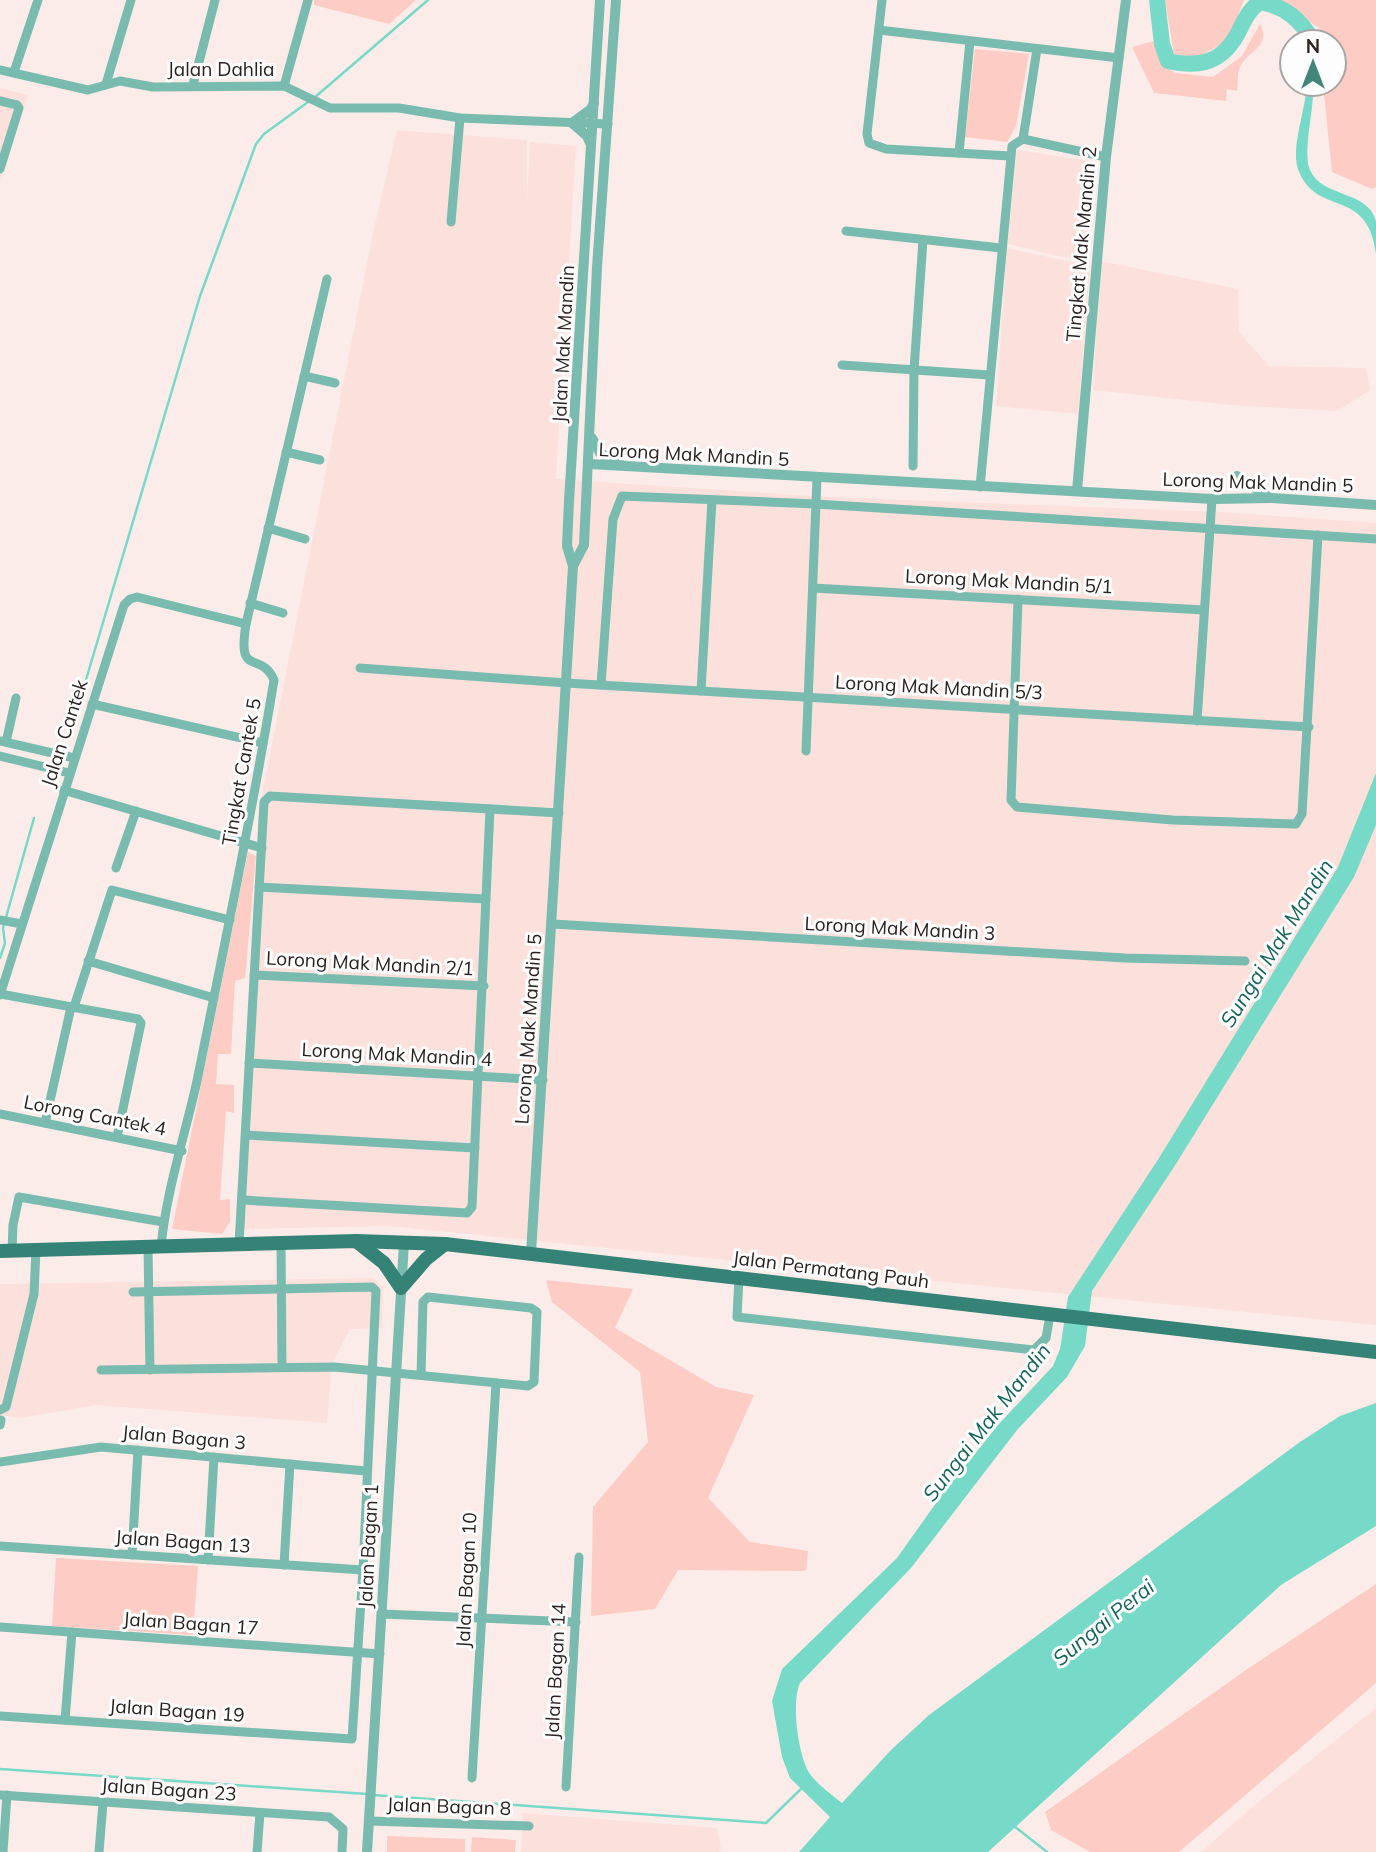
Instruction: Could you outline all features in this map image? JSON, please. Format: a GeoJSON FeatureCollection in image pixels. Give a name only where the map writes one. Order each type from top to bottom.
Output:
{"type":"FeatureCollection","features":[{"type":"Feature","properties":{"kind":"main road","name":"Jalan Permatang Pauh"},"geometry":{"type":"LineString","coordinates":[[6,1251],[356,1241],[445,1244],[1376,1352]]}},
{"type":"Feature","properties":{"kind":"main road"},"geometry":{"type":"LineString","coordinates":[[356,1241],[384,1263],[401,1288],[426,1259],[445,1244]]}},
{"type":"Feature","properties":{"kind":"street"},"geometry":{"type":"LineString","coordinates":[[14,72],[38,0]]}},
{"type":"Feature","properties":{"kind":"street"},"geometry":{"type":"LineString","coordinates":[[106,84],[131,0]]}},
{"type":"Feature","properties":{"kind":"street"},"geometry":{"type":"LineString","coordinates":[[193,85],[215,0]]}},
{"type":"Feature","properties":{"kind":"street"},"geometry":{"type":"LineString","coordinates":[[284,86],[308,0]]}},
{"type":"Feature","properties":{"kind":"street","name":"Jalan Mak Mandin"},"geometry":{"type":"LineString","coordinates":[[573,566],[567,546],[576,434],[600,0]]}},
{"type":"Feature","properties":{"kind":"street","name":"Jalan Mak Mandin"},"geometry":{"type":"LineString","coordinates":[[589,464],[616,0]]}},
{"type":"Feature","properties":{"kind":"street"},"geometry":{"type":"LineString","coordinates":[[882,0],[867,134],[869,143],[886,149],[1010,156]]}},
{"type":"Feature","properties":{"kind":"street","name":"Tingkat Mak Mandin 2"},"geometry":{"type":"LineString","coordinates":[[1077,492],[1105,157],[1126,0]]}},
{"type":"Feature","properties":{"kind":"street"},"geometry":{"type":"LineString","coordinates":[[878,30],[1119,58]]}},
{"type":"Feature","properties":{"kind":"street"},"geometry":{"type":"LineString","coordinates":[[959,153],[970,41]]}},
{"type":"Feature","properties":{"kind":"street"},"geometry":{"type":"LineString","coordinates":[[1023,139],[1037,49]]}},
{"type":"Feature","properties":{"kind":"street","name":"Jalan Dahlia"},"geometry":{"type":"LineString","coordinates":[[0,69],[89,90],[120,81],[153,87],[284,86],[322,106],[399,108],[460,118],[608,124]]}},
{"type":"Feature","properties":{"kind":"street"},"geometry":{"type":"LineString","coordinates":[[0,101],[17,105],[19,108],[0,169]]}},
{"type":"Feature","properties":{"kind":"street"},"geometry":{"type":"LineString","coordinates":[[592,148],[587,136],[572,122],[591,109],[594,103]]}},
{"type":"Feature","properties":{"kind":"street"},"geometry":{"type":"LineString","coordinates":[[450,222],[460,118]]}},
{"type":"Feature","properties":{"kind":"street"},"geometry":{"type":"LineString","coordinates":[[980,487],[1012,146],[1023,139],[1105,157]]}},
{"type":"Feature","properties":{"kind":"street"},"geometry":{"type":"LineString","coordinates":[[846,231],[1001,248]]}},
{"type":"Feature","properties":{"kind":"street"},"geometry":{"type":"LineString","coordinates":[[913,466],[914,370],[923,240]]}},
{"type":"Feature","properties":{"kind":"street","name":"Tingkat Cantek 5"},"geometry":{"type":"LineString","coordinates":[[154,1247],[182,1151],[247,841],[274,680],[271,672],[247,660],[242,650],[250,604],[327,279]]}},
{"type":"Feature","properties":{"kind":"street"},"geometry":{"type":"LineString","coordinates":[[842,365],[989,375]]}},
{"type":"Feature","properties":{"kind":"street"},"geometry":{"type":"LineString","coordinates":[[304,376],[335,383]]}},
{"type":"Feature","properties":{"kind":"street"},"geometry":{"type":"LineString","coordinates":[[590,432],[600,453],[609,460],[635,468]]}},
{"type":"Feature","properties":{"kind":"street"},"geometry":{"type":"LineString","coordinates":[[570,489],[580,471],[589,464],[581,456],[576,434]]}},
{"type":"Feature","properties":{"kind":"street"},"geometry":{"type":"LineString","coordinates":[[286,452],[320,460]]}},
{"type":"Feature","properties":{"kind":"street","name":"Lorong Mak Mandin 5"},"geometry":{"type":"LineString","coordinates":[[531,1253],[573,566],[584,545],[589,464],[980,487],[1212,499],[1272,498],[1376,505]]}},
{"type":"Feature","properties":{"kind":"street"},"geometry":{"type":"LineString","coordinates":[[587,490],[598,474],[635,468]]}},
{"type":"Feature","properties":{"kind":"street"},"geometry":{"type":"LineString","coordinates":[[1237,476],[1260,494],[1272,498]]}},
{"type":"Feature","properties":{"kind":"street"},"geometry":{"type":"LineString","coordinates":[[806,751],[817,478]]}},
{"type":"Feature","properties":{"kind":"street"},"geometry":{"type":"LineString","coordinates":[[601,685],[616,504],[622,496],[816,504],[1376,539]]}},
{"type":"Feature","properties":{"kind":"street"},"geometry":{"type":"LineString","coordinates":[[1197,721],[1212,499]]}},
{"type":"Feature","properties":{"kind":"street"},"geometry":{"type":"LineString","coordinates":[[701,691],[712,500]]}},
{"type":"Feature","properties":{"kind":"street"},"geometry":{"type":"LineString","coordinates":[[268,528],[305,540]]}},
{"type":"Feature","properties":{"kind":"street"},"geometry":{"type":"LineString","coordinates":[[1018,600],[1011,800],[1017,807],[1173,820],[1296,824],[1302,814],[1309,727],[1318,535]]}},
{"type":"Feature","properties":{"kind":"street","name":"Lorong Mak Mandin 5/1"},"geometry":{"type":"LineString","coordinates":[[813,588],[1204,610]]}},
{"type":"Feature","properties":{"kind":"street","name":"Jalan Cantek"},"geometry":{"type":"LineString","coordinates":[[0,994],[18,924],[124,606],[130,599],[149,599],[246,624]]}},
{"type":"Feature","properties":{"kind":"street"},"geometry":{"type":"LineString","coordinates":[[250,604],[283,613]]}},
{"type":"Feature","properties":{"kind":"street"},"geometry":{"type":"LineString","coordinates":[[360,668],[566,683]]}},
{"type":"Feature","properties":{"kind":"street","name":"Lorong Mak Mandin 5/3"},"geometry":{"type":"LineString","coordinates":[[566,683],[1309,727]]}},
{"type":"Feature","properties":{"kind":"street"},"geometry":{"type":"LineString","coordinates":[[16,698],[3,742],[74,758]]}},
{"type":"Feature","properties":{"kind":"street"},"geometry":{"type":"LineString","coordinates":[[92,704],[263,743]]}},
{"type":"Feature","properties":{"kind":"street"},"geometry":{"type":"LineString","coordinates":[[0,756],[69,773]]}},
{"type":"Feature","properties":{"kind":"street"},"geometry":{"type":"LineString","coordinates":[[64,790],[247,841],[262,848]]}},
{"type":"Feature","properties":{"kind":"street"},"geometry":{"type":"LineString","coordinates":[[239,1244],[264,802],[270,796],[559,813]]}},
{"type":"Feature","properties":{"kind":"street"},"geometry":{"type":"LineString","coordinates":[[243,1200],[467,1213],[472,1207],[490,809]]}},
{"type":"Feature","properties":{"kind":"street"},"geometry":{"type":"LineString","coordinates":[[116,869],[135,811]]}},
{"type":"Feature","properties":{"kind":"street"},"geometry":{"type":"LineString","coordinates":[[259,887],[486,898]]}},
{"type":"Feature","properties":{"kind":"street"},"geometry":{"type":"LineString","coordinates":[[45,1123],[73,1007],[112,890],[230,920]]}},
{"type":"Feature","properties":{"kind":"street"},"geometry":{"type":"LineString","coordinates":[[0,920],[18,924]]}},
{"type":"Feature","properties":{"kind":"street","name":"Lorong Mak Mandin 3"},"geometry":{"type":"LineString","coordinates":[[553,924],[1125,958],[1245,961]]}},
{"type":"Feature","properties":{"kind":"street"},"geometry":{"type":"LineString","coordinates":[[88,961],[214,998]]}},
{"type":"Feature","properties":{"kind":"street","name":"Lorong Mak Mandin 2/1"},"geometry":{"type":"LineString","coordinates":[[254,975],[484,986]]}},
{"type":"Feature","properties":{"kind":"street"},"geometry":{"type":"LineString","coordinates":[[0,994],[138,1019],[141,1023],[117,1137]]}},
{"type":"Feature","properties":{"kind":"street","name":"Lorong Mak Mandin 4"},"geometry":{"type":"LineString","coordinates":[[249,1063],[542,1080]]}},
{"type":"Feature","properties":{"kind":"street","name":"Lorong Cantek 4"},"geometry":{"type":"LineString","coordinates":[[0,1114],[182,1151]]}},
{"type":"Feature","properties":{"kind":"street"},"geometry":{"type":"LineString","coordinates":[[246,1135],[475,1148]]}},
{"type":"Feature","properties":{"kind":"street"},"geometry":{"type":"LineString","coordinates":[[6,1251],[16,1200],[21,1196],[163,1222]]}},
{"type":"Feature","properties":{"kind":"street","name":"Jalan Bagan 1"},"geometry":{"type":"LineString","coordinates":[[367,1852],[404,1242]]}},
{"type":"Feature","properties":{"kind":"street"},"geometry":{"type":"LineString","coordinates":[[281,1243],[282,1366]]}},
{"type":"Feature","properties":{"kind":"street"},"geometry":{"type":"LineString","coordinates":[[150,1370],[149,1292],[154,1247]]}},
{"type":"Feature","properties":{"kind":"street"},"geometry":{"type":"LineString","coordinates":[[0,1410],[6,1407],[34,1294],[36,1250]]}},
{"type":"Feature","properties":{"kind":"street"},"geometry":{"type":"LineString","coordinates":[[739,1278],[737,1317],[1034,1350],[1046,1338],[1057,1316]]}},
{"type":"Feature","properties":{"kind":"street","name":"Jalan Bagan 1"},"geometry":{"type":"LineString","coordinates":[[281,1288],[372,1287],[376,1291],[352,1739]]}},
{"type":"Feature","properties":{"kind":"street"},"geometry":{"type":"LineString","coordinates":[[133,1292],[281,1288]]}},
{"type":"Feature","properties":{"kind":"street"},"geometry":{"type":"LineString","coordinates":[[100,1370],[282,1366],[372,1370],[421,1376],[528,1386],[534,1382],[537,1312],[531,1308],[428,1297],[424,1301],[421,1376]]}},
{"type":"Feature","properties":{"kind":"street","name":"Jalan Bagan 10"},"geometry":{"type":"LineString","coordinates":[[471,1778],[496,1383]]}},
{"type":"Feature","properties":{"kind":"street","name":"Jalan Bagan 3"},"geometry":{"type":"LineString","coordinates":[[0,1462],[87,1447],[366,1471]]}},
{"type":"Feature","properties":{"kind":"street"},"geometry":{"type":"LineString","coordinates":[[132,1555],[138,1450]]}},
{"type":"Feature","properties":{"kind":"street"},"geometry":{"type":"LineString","coordinates":[[208,1560],[214,1457]]}},
{"type":"Feature","properties":{"kind":"street"},"geometry":{"type":"LineString","coordinates":[[284,1565],[290,1464]]}},
{"type":"Feature","properties":{"kind":"street","name":"Jalan Bagan 13"},"geometry":{"type":"LineString","coordinates":[[0,1546],[363,1570]]}},
{"type":"Feature","properties":{"kind":"street","name":"Jalan Bagan 14"},"geometry":{"type":"LineString","coordinates":[[566,1787],[579,1557]]}},
{"type":"Feature","properties":{"kind":"street"},"geometry":{"type":"LineString","coordinates":[[382,1614],[576,1622]]}},
{"type":"Feature","properties":{"kind":"street","name":"Jalan Bagan 17"},"geometry":{"type":"LineString","coordinates":[[0,1627],[380,1654]]}},
{"type":"Feature","properties":{"kind":"street"},"geometry":{"type":"LineString","coordinates":[[65,1720],[72,1632]]}},
{"type":"Feature","properties":{"kind":"street","name":"Jalan Bagan 19"},"geometry":{"type":"LineString","coordinates":[[0,1716],[352,1739]]}},
{"type":"Feature","properties":{"kind":"street"},"geometry":{"type":"LineString","coordinates":[[3,1795],[3,1852]]}},
{"type":"Feature","properties":{"kind":"street","name":"Jalan Bagan 23"},"geometry":{"type":"LineString","coordinates":[[3,1795],[335,1820],[343,1829],[342,1852]]}},
{"type":"Feature","properties":{"kind":"street"},"geometry":{"type":"LineString","coordinates":[[99,1852],[103,1802]]}},
{"type":"Feature","properties":{"kind":"street"},"geometry":{"type":"LineString","coordinates":[[257,1852],[260,1813]]}},
{"type":"Feature","properties":{"kind":"street","name":"Jalan Bagan 8"},"geometry":{"type":"LineString","coordinates":[[369,1816],[529,1826]]}},
{"type":"Feature","properties":{"kind":"shaded area"},"geometry":{"type":"Polygon","coordinates":[[[314,0],[416,0],[389,24],[314,5],[314,0]]]}},
{"type":"Feature","properties":{"kind":"shaded area"},"geometry":{"type":"Polygon","coordinates":[[[1165,0],[1244,0],[1228,41],[1193,59],[1174,54],[1165,0]]]}},
{"type":"Feature","properties":{"kind":"shaded area"},"geometry":{"type":"Polygon","coordinates":[[[1279,0],[1376,0],[1376,187],[1372,189],[1332,172],[1324,98],[1348,98],[1348,28],[1319,28],[1279,0]]]}},
{"type":"Feature","properties":{"kind":"shaded area"},"geometry":{"type":"Polygon","coordinates":[[[1260,24],[1263,32],[1261,43],[1240,67],[1237,91],[1227,89],[1226,101],[1154,93],[1132,47],[1158,40],[1161,65],[1176,73],[1213,77],[1242,56],[1260,24]]]}},
{"type":"Feature","properties":{"kind":"shaded area"},"geometry":{"type":"Polygon","coordinates":[[[975,49],[1029,54],[1016,126],[1007,142],[965,137],[975,49]]]}},
{"type":"Feature","properties":{"kind":"shaded area"},"geometry":{"type":"Polygon","coordinates":[[[0,88],[28,95],[0,179],[0,88]]]}},
{"type":"Feature","properties":{"kind":"shaded area"},"geometry":{"type":"Polygon","coordinates":[[[397,130],[527,140],[527,202],[530,142],[576,146],[556,479],[827,497],[1220,512],[1376,523],[1376,1325],[388,1226],[240,1229],[261,800],[374,228],[397,130]]]}},
{"type":"Feature","properties":{"kind":"shaded area"},"geometry":{"type":"Polygon","coordinates":[[[1017,150],[1096,162],[1089,263],[1008,244],[1017,150]]]}},
{"type":"Feature","properties":{"kind":"shaded area"},"geometry":{"type":"Polygon","coordinates":[[[1007,248],[1090,266],[1078,414],[996,406],[1007,248]]]}},
{"type":"Feature","properties":{"kind":"shaded area"},"geometry":{"type":"Polygon","coordinates":[[[1101,261],[1238,289],[1239,332],[1269,366],[1366,368],[1370,390],[1337,411],[1231,405],[1093,390],[1101,261]]]}},
{"type":"Feature","properties":{"kind":"shaded area"},"geometry":{"type":"Polygon","coordinates":[[[248,852],[256,856],[245,978],[235,981],[231,1054],[218,1054],[216,1084],[234,1085],[234,1113],[226,1111],[220,1200],[230,1199],[230,1222],[222,1234],[172,1229],[248,852]]]}},
{"type":"Feature","properties":{"kind":"shaded area"},"geometry":{"type":"Polygon","coordinates":[[[373,1278],[383,1287],[382,1328],[350,1329],[332,1363],[327,1423],[96,1405],[20,1418],[0,1415],[0,1284],[373,1278]]]}},
{"type":"Feature","properties":{"kind":"shaded area"},"geometry":{"type":"Polygon","coordinates":[[[546,1280],[633,1289],[615,1328],[716,1387],[754,1395],[708,1498],[750,1542],[808,1551],[806,1571],[678,1570],[655,1609],[591,1616],[593,1507],[648,1442],[640,1372],[552,1302],[546,1280]]]}},
{"type":"Feature","properties":{"kind":"shaded area"},"geometry":{"type":"Polygon","coordinates":[[[56,1558],[198,1566],[193,1635],[52,1626],[56,1558]]]}},
{"type":"Feature","properties":{"kind":"shaded area"},"geometry":{"type":"Polygon","coordinates":[[[1376,1584],[1376,1683],[1179,1852],[1090,1852],[1051,1830],[1045,1812],[1246,1670],[1376,1584]]]}},
{"type":"Feature","properties":{"kind":"shaded area"},"geometry":{"type":"Polygon","coordinates":[[[1376,1708],[1376,1852],[1201,1852],[1250,1809],[1376,1708]]]}},
{"type":"Feature","properties":{"kind":"shaded area"},"geometry":{"type":"Polygon","coordinates":[[[523,1813],[717,1828],[721,1849],[719,1852],[521,1852],[523,1813]]]}},
{"type":"Feature","properties":{"kind":"shaded area"},"geometry":{"type":"Polygon","coordinates":[[[387,1836],[465,1839],[465,1852],[387,1852],[387,1836]]]}},
{"type":"Feature","properties":{"kind":"shaded area"},"geometry":{"type":"Polygon","coordinates":[[[472,1837],[516,1840],[515,1852],[471,1852],[472,1837]]]}},
{"type":"Feature","properties":{"kind":"water"},"geometry":{"type":"Polygon","coordinates":[[[1305,98],[1312,98],[1307,152],[1310,170],[1324,185],[1355,199],[1371,211],[1376,221],[1376,254],[1371,233],[1363,220],[1353,211],[1308,187],[1297,164],[1297,142],[1305,98]]]}},
{"type":"Feature","properties":{"kind":"water","name":"Sungai Perai"},"geometry":{"type":"Polygon","coordinates":[[[1376,773],[1376,825],[1354,877],[1174,1167],[1092,1291],[1085,1346],[1067,1377],[1017,1430],[911,1568],[800,1683],[796,1715],[799,1742],[806,1766],[817,1782],[842,1803],[891,1750],[929,1715],[1300,1442],[1340,1416],[1376,1403],[1376,1526],[1281,1585],[988,1852],[799,1852],[830,1817],[790,1778],[782,1757],[772,1701],[782,1669],[897,1558],[941,1496],[998,1425],[1053,1366],[1060,1349],[1068,1297],[1159,1158],[1338,867],[1376,773]]]}},
{"type":"Feature","properties":{"kind":"waterway"},"geometry":{"type":"LineString","coordinates":[[314,98],[428,0]]}},
{"type":"Feature","properties":{"kind":"waterway","name":"Sungai Mak Mandin"},"geometry":{"type":"LineString","coordinates":[[1157,0],[1162,44],[1168,61],[1190,64],[1217,57],[1232,43],[1250,12],[1260,2],[1285,11],[1305,28]]}},
{"type":"Feature","properties":{"kind":"waterway"},"geometry":{"type":"LineString","coordinates":[[77,710],[200,296],[256,144],[264,134],[308,102]]}},
{"type":"Feature","properties":{"kind":"waterway"},"geometry":{"type":"LineString","coordinates":[[0,958],[5,943],[3,928],[34,818]]}},
{"type":"Feature","properties":{"kind":"waterway"},"geometry":{"type":"LineString","coordinates":[[0,1769],[367,1794]]}},
{"type":"Feature","properties":{"kind":"waterway"},"geometry":{"type":"LineString","coordinates":[[373,1795],[766,1823],[803,1787]]}},
{"type":"Feature","properties":{"kind":"waterway"},"geometry":{"type":"LineString","coordinates":[[1014,1826],[1047,1852]]}}]}
